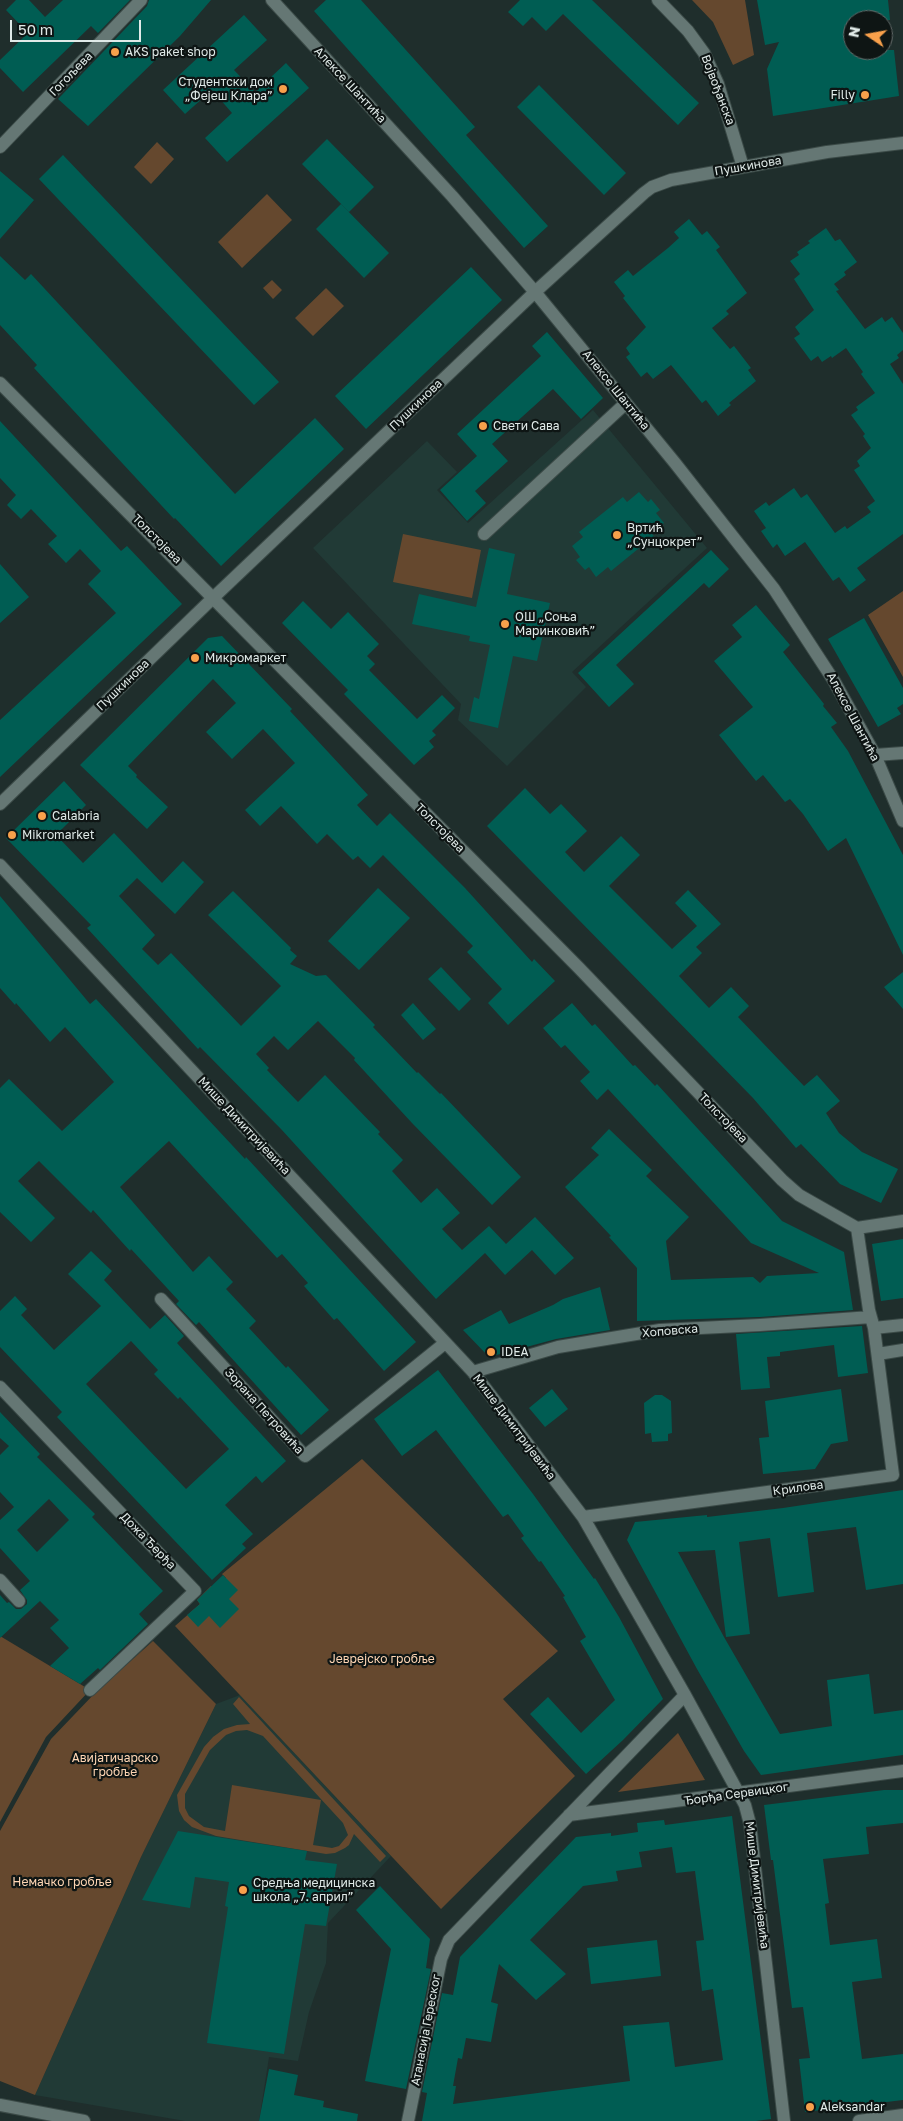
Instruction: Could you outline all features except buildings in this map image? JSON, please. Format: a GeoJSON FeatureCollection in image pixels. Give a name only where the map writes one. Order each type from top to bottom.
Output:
{"type":"FeatureCollection","features":[{"type":"Feature","properties":{"kind":"street","name":"Гогољева"},"geometry":{"type":"LineString","coordinates":[[0,147],[141,0]]}},
{"type":"Feature","properties":{"kind":"street","name":"Алексе Шантића"},"geometry":{"type":"LineString","coordinates":[[272,0],[452,196],[535,292],[774,589],[834,680],[874,755],[903,821]]}},
{"type":"Feature","properties":{"kind":"street","name":"Војвођанска"},"geometry":{"type":"LineString","coordinates":[[658,0],[688,31],[704,52],[718,84],[743,167]]}},
{"type":"Feature","properties":{"kind":"street","name":"Пушкинова"},"geometry":{"type":"LineString","coordinates":[[0,804],[214,597],[535,292],[636,199],[652,187],[671,180],[743,167],[827,152],[903,142]]}},
{"type":"Feature","properties":{"kind":"street","name":"Толстојева"},"geometry":{"type":"LineString","coordinates":[[0,383],[580,968],[782,1180],[799,1195],[857,1228]]}},
{"type":"Feature","properties":{"kind":"street"},"geometry":{"type":"LineString","coordinates":[[484,534],[626,403]]}},
{"type":"Feature","properties":{"kind":"street"},"geometry":{"type":"LineString","coordinates":[[874,755],[903,752]]}},
{"type":"Feature","properties":{"kind":"street","name":"Мише Димитријевића"},"geometry":{"type":"LineString","coordinates":[[0,865],[473,1372],[583,1517],[740,1794],[750,1824],[784,2121]]}},
{"type":"Feature","properties":{"kind":"street"},"geometry":{"type":"LineString","coordinates":[[857,1228],[903,1221]]}},
{"type":"Feature","properties":{"kind":"street","name":"Крилова"},"geometry":{"type":"LineString","coordinates":[[583,1517],[893,1474],[878,1354],[857,1228]]}},
{"type":"Feature","properties":{"kind":"street","name":"Зорана Петровића"},"geometry":{"type":"LineString","coordinates":[[162,1299],[305,1456],[445,1343]]}},
{"type":"Feature","properties":{"kind":"street"},"geometry":{"type":"LineString","coordinates":[[873,1322],[903,1324]]}},
{"type":"Feature","properties":{"kind":"street","name":"Хоповска"},"geometry":{"type":"LineString","coordinates":[[473,1372],[558,1347],[660,1330],[873,1322]]}},
{"type":"Feature","properties":{"kind":"street"},"geometry":{"type":"LineString","coordinates":[[878,1354],[903,1350]]}},
{"type":"Feature","properties":{"kind":"street","name":"Дожа Ђерђа"},"geometry":{"type":"LineString","coordinates":[[0,1387],[195,1591],[90,1690]]}},
{"type":"Feature","properties":{"kind":"street"},"geometry":{"type":"LineString","coordinates":[[0,1580],[20,1601]]}},
{"type":"Feature","properties":{"kind":"street"},"geometry":{"type":"LineString","coordinates":[[569,1815],[685,1695]]}},
{"type":"Feature","properties":{"kind":"street","name":"Ђорђа Сервицког"},"geometry":{"type":"LineString","coordinates":[[569,1815],[740,1794],[903,1771]]}},
{"type":"Feature","properties":{"kind":"street","name":"Атанасија Гереског"},"geometry":{"type":"LineString","coordinates":[[408,2121],[441,1959],[449,1940],[569,1815]]}},
{"type":"Feature","properties":{"kind":"street"},"geometry":{"type":"LineString","coordinates":[[0,2104],[84,2121]]}},
{"type":"Feature","properties":{"kind":"street"},"geometry":{"type":"LineString","coordinates":[[859,2121],[903,2115]]}},
{"type":"Feature","properties":{"kind":"shaded area","name":"ОШ „Соња Маринковић”"},"geometry":{"type":"Polygon","coordinates":[[[593,410],[707,548],[572,672],[586,687],[507,766],[458,720],[461,704],[313,548],[427,441],[457,472],[437,490],[468,523],[593,410]]]}},
{"type":"Feature","properties":{"kind":"shaded area","name":"Средња медицинска школа „7. април”"},"geometry":{"type":"Polygon","coordinates":[[[240,1695],[391,1856],[328,1923],[326,1963],[309,2012],[298,2061],[269,2057],[259,2121],[185,2121],[35,2095],[141,1857],[216,1704],[240,1695]]]}},
{"type":"Feature","properties":{"kind":"green space"},"geometry":{"type":"Polygon","coordinates":[[[692,0],[745,0],[754,55],[733,65],[713,22],[692,0]]]}},
{"type":"Feature","properties":{"kind":"green space"},"geometry":{"type":"Polygon","coordinates":[[[157,142],[174,159],[151,184],[134,167],[157,142]]]}},
{"type":"Feature","properties":{"kind":"green space"},"geometry":{"type":"Polygon","coordinates":[[[267,194],[292,220],[242,268],[218,242],[267,194]]]}},
{"type":"Feature","properties":{"kind":"green space"},"geometry":{"type":"Polygon","coordinates":[[[272,280],[282,290],[273,299],[263,288],[272,280]]]}},
{"type":"Feature","properties":{"kind":"green space"},"geometry":{"type":"Polygon","coordinates":[[[326,288],[344,306],[313,336],[295,318],[326,288]]]}},
{"type":"Feature","properties":{"kind":"green space"},"geometry":{"type":"Polygon","coordinates":[[[403,534],[481,550],[472,598],[393,582],[403,534]]]}},
{"type":"Feature","properties":{"kind":"green space"},"geometry":{"type":"Polygon","coordinates":[[[903,591],[903,677],[868,615],[903,591]]]}},
{"type":"Feature","properties":{"kind":"green space","name":"Јеврејско гробље"},"geometry":{"type":"Polygon","coordinates":[[[362,1459],[558,1651],[503,1699],[575,1776],[441,1909],[175,1626],[200,1604],[197,1600],[211,1586],[214,1589],[226,1578],[222,1574],[362,1459]]]}},
{"type":"Feature","properties":{"kind":"green space"},"geometry":{"type":"Polygon","coordinates":[[[0,1636],[90,1690],[46,1737],[0,1822],[0,1636]]]}},
{"type":"Feature","properties":{"kind":"green space"},"geometry":{"type":"Polygon","coordinates":[[[153,1641],[216,1704],[141,1857],[35,2095],[0,2081],[0,1831],[51,1739],[95,1693],[153,1641]]]}},
{"type":"Feature","properties":{"kind":"green space"},"geometry":{"type":"Polygon","coordinates":[[[239,1697],[386,1856],[380,1862],[354,1834],[349,1845],[345,1848],[335,1853],[326,1854],[216,1836],[192,1827],[184,1820],[179,1811],[177,1795],[204,1747],[224,1729],[250,1724],[233,1704],[239,1697]],[[247,1730],[236,1731],[226,1735],[210,1750],[185,1794],[185,1808],[189,1816],[204,1827],[225,1831],[232,1785],[321,1800],[313,1845],[332,1848],[339,1846],[348,1835],[343,1823],[263,1736],[247,1730]]]}},
{"type":"Feature","properties":{"kind":"green space"},"geometry":{"type":"Polygon","coordinates":[[[678,1733],[705,1780],[618,1792],[678,1733]]]}},
{"type":"Feature","properties":{"kind":"place","name":"AKS paket shop"},"geometry":{"type":"Point","coordinates":[115,52]}},
{"type":"Feature","properties":{"kind":"place","name":"Студентски дом „Фејеш Клара”"},"geometry":{"type":"Point","coordinates":[283,89]}},
{"type":"Feature","properties":{"kind":"place","name":"Filly"},"geometry":{"type":"Point","coordinates":[865,95]}},
{"type":"Feature","properties":{"kind":"place","name":"Свети Сава"},"geometry":{"type":"Point","coordinates":[483,426]}},
{"type":"Feature","properties":{"kind":"place","name":"Вртић „Сунцокрет”"},"geometry":{"type":"Point","coordinates":[617,535]}},
{"type":"Feature","properties":{"kind":"place","name":"ОШ „Соња Маринковић”"},"geometry":{"type":"Point","coordinates":[505,624]}},
{"type":"Feature","properties":{"kind":"place","name":"Микромаркет"},"geometry":{"type":"Point","coordinates":[195,658]}},
{"type":"Feature","properties":{"kind":"place","name":"Calabria"},"geometry":{"type":"Point","coordinates":[42,816]}},
{"type":"Feature","properties":{"kind":"place","name":"Mikromarket"},"geometry":{"type":"Point","coordinates":[12,835]}},
{"type":"Feature","properties":{"kind":"place","name":"IDEA"},"geometry":{"type":"Point","coordinates":[491,1352]}},
{"type":"Feature","properties":{"kind":"place","name":"Средња медицинска школа „7. април”"},"geometry":{"type":"Point","coordinates":[243,1890]}},
{"type":"Feature","properties":{"kind":"place","name":"Aleksandar"},"geometry":{"type":"Point","coordinates":[810,2107]}},
{"type":"Feature","properties":{"kind":"park label","name":"Авијатичарско гробље"},"geometry":{"type":"Point","coordinates":[115,1765]}},
{"type":"Feature","properties":{"kind":"park label","name":"Немачко гробље"},"geometry":{"type":"Point","coordinates":[62,1882]}}]}
